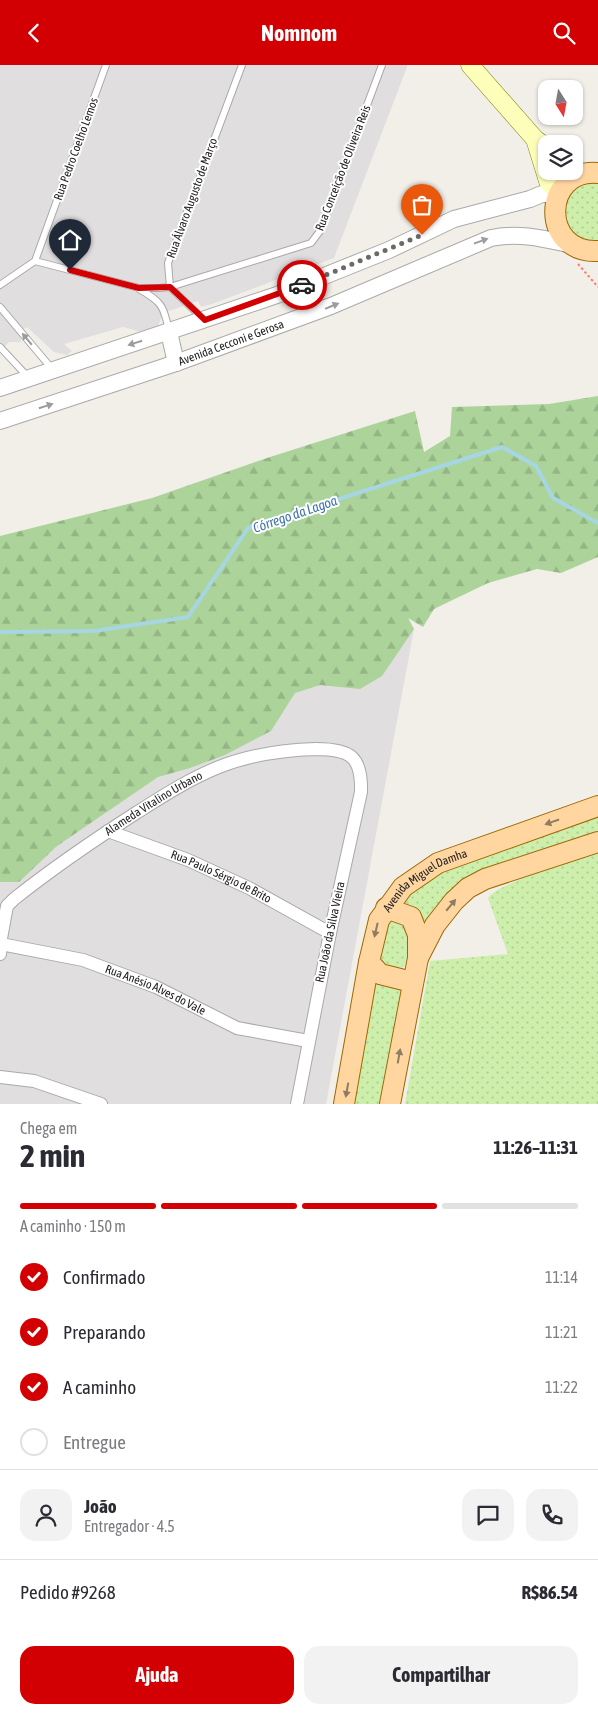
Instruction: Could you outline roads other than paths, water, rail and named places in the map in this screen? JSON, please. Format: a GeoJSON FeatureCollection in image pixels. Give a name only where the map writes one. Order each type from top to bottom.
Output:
{"type":"FeatureCollection","features":[{"type":"Feature","properties":{"kind":"main road"},"geometry":{"type":"LineString","coordinates":[[470,65],[538,140]]}},
{"type":"Feature","properties":{"kind":"main road"},"geometry":{"type":"LineString","coordinates":[[583,167],[596,172]]}},
{"type":"Feature","properties":{"kind":"main road"},"geometry":{"type":"LineString","coordinates":[[549,190],[563,187],[577,176],[596,172]]}},
{"type":"Feature","properties":{"kind":"main road"},"geometry":{"type":"LineString","coordinates":[[547,180],[557,227],[567,240],[584,249],[598,266]]}},
{"type":"Feature","properties":{"kind":"main road","name":"Avenida Miguel Damha"},"geometry":{"type":"LineString","coordinates":[[344,1104],[369,962],[379,921],[386,908],[403,887],[438,863],[598,806]]}},
{"type":"Feature","properties":{"kind":"main road"},"geometry":{"type":"LineString","coordinates":[[390,1104],[418,958],[435,925],[454,901],[468,888],[485,879],[598,841]]}},
{"type":"Feature","properties":{"kind":"main road"},"geometry":{"type":"LineString","coordinates":[[386,908],[411,917],[418,935],[418,958]]}},
{"type":"Feature","properties":{"kind":"main road"},"geometry":{"type":"LineString","coordinates":[[369,962],[376,972],[380,974],[412,982]]}},
{"type":"Feature","properties":{"kind":"street"},"geometry":{"type":"LineString","coordinates":[[0,388],[277,295],[389,250],[454,219],[530,199],[549,190]]}},
{"type":"Feature","properties":{"kind":"street","name":"Avenida Cecconi e Gerosa"},"geometry":{"type":"LineString","coordinates":[[0,421],[176,363],[332,306],[491,238],[512,234],[533,236],[584,249]]}},
{"type":"Feature","properties":{"kind":"street"},"geometry":{"type":"LineString","coordinates":[[169,332],[176,363]]}},
{"type":"Feature","properties":{"kind":"street","name":"Alameda Vitalino Urbano"},"geometry":{"type":"LineString","coordinates":[[0,947],[6,906],[26,889],[108,831],[188,781],[221,766],[262,755],[300,750],[346,752],[357,761]]}},
{"type":"Feature","properties":{"kind":"street","name":"Rua João da Silva Vieira"},"geometry":{"type":"LineString","coordinates":[[297,1104],[330,933],[361,792],[362,776],[357,761]]}},
{"type":"Feature","properties":{"kind":"street","name":"Rua Paulo Sérgio de Brito"},"geometry":{"type":"LineString","coordinates":[[108,831],[188,860],[249,888],[330,933]]}},
{"type":"Feature","properties":{"kind":"street","name":"Rua Anésio Alves do Vale"},"geometry":{"type":"LineString","coordinates":[[0,947],[91,963],[156,987],[237,1028],[308,1041]]}},
{"type":"Feature","properties":{"kind":"street"},"geometry":{"type":"LineString","coordinates":[[0,1077],[34,1081],[101,1104]]}},
{"type":"Feature","properties":{"kind":"lane","name":"Rua Pedro Coelho Lemos"},"geometry":{"type":"LineString","coordinates":[[35,261],[106,65]]}},
{"type":"Feature","properties":{"kind":"lane","name":"Rua Álvaro Augusto de Março"},"geometry":{"type":"LineString","coordinates":[[170,287],[168,263],[242,65]]}},
{"type":"Feature","properties":{"kind":"lane","name":"Rua Conceição de Oliveira Reis"},"geometry":{"type":"LineString","coordinates":[[139,288],[170,287],[311,243],[320,231],[382,65]]}},
{"type":"Feature","properties":{"kind":"lane"},"geometry":{"type":"LineString","coordinates":[[0,285],[35,261]]}},
{"type":"Feature","properties":{"kind":"lane","name":"Rua Conceição de Oliveira Reis"},"geometry":{"type":"LineString","coordinates":[[35,261],[139,288],[156,298],[161,304],[166,315],[169,332]]}},
{"type":"Feature","properties":{"kind":"lane"},"geometry":{"type":"LineString","coordinates":[[170,287],[205,320]]}},
{"type":"Feature","properties":{"kind":"lane"},"geometry":{"type":"LineString","coordinates":[[0,307],[54,371]]}},
{"type":"Feature","properties":{"kind":"lane"},"geometry":{"type":"LineString","coordinates":[[0,347],[30,378]]}},
{"type":"Feature","properties":{"kind":"waterway","name":"Córrego da Lagoa"},"geometry":{"type":"LineString","coordinates":[[0,632],[94,631],[188,617],[248,528],[502,447],[536,466],[553,498],[598,523]]}}]}
